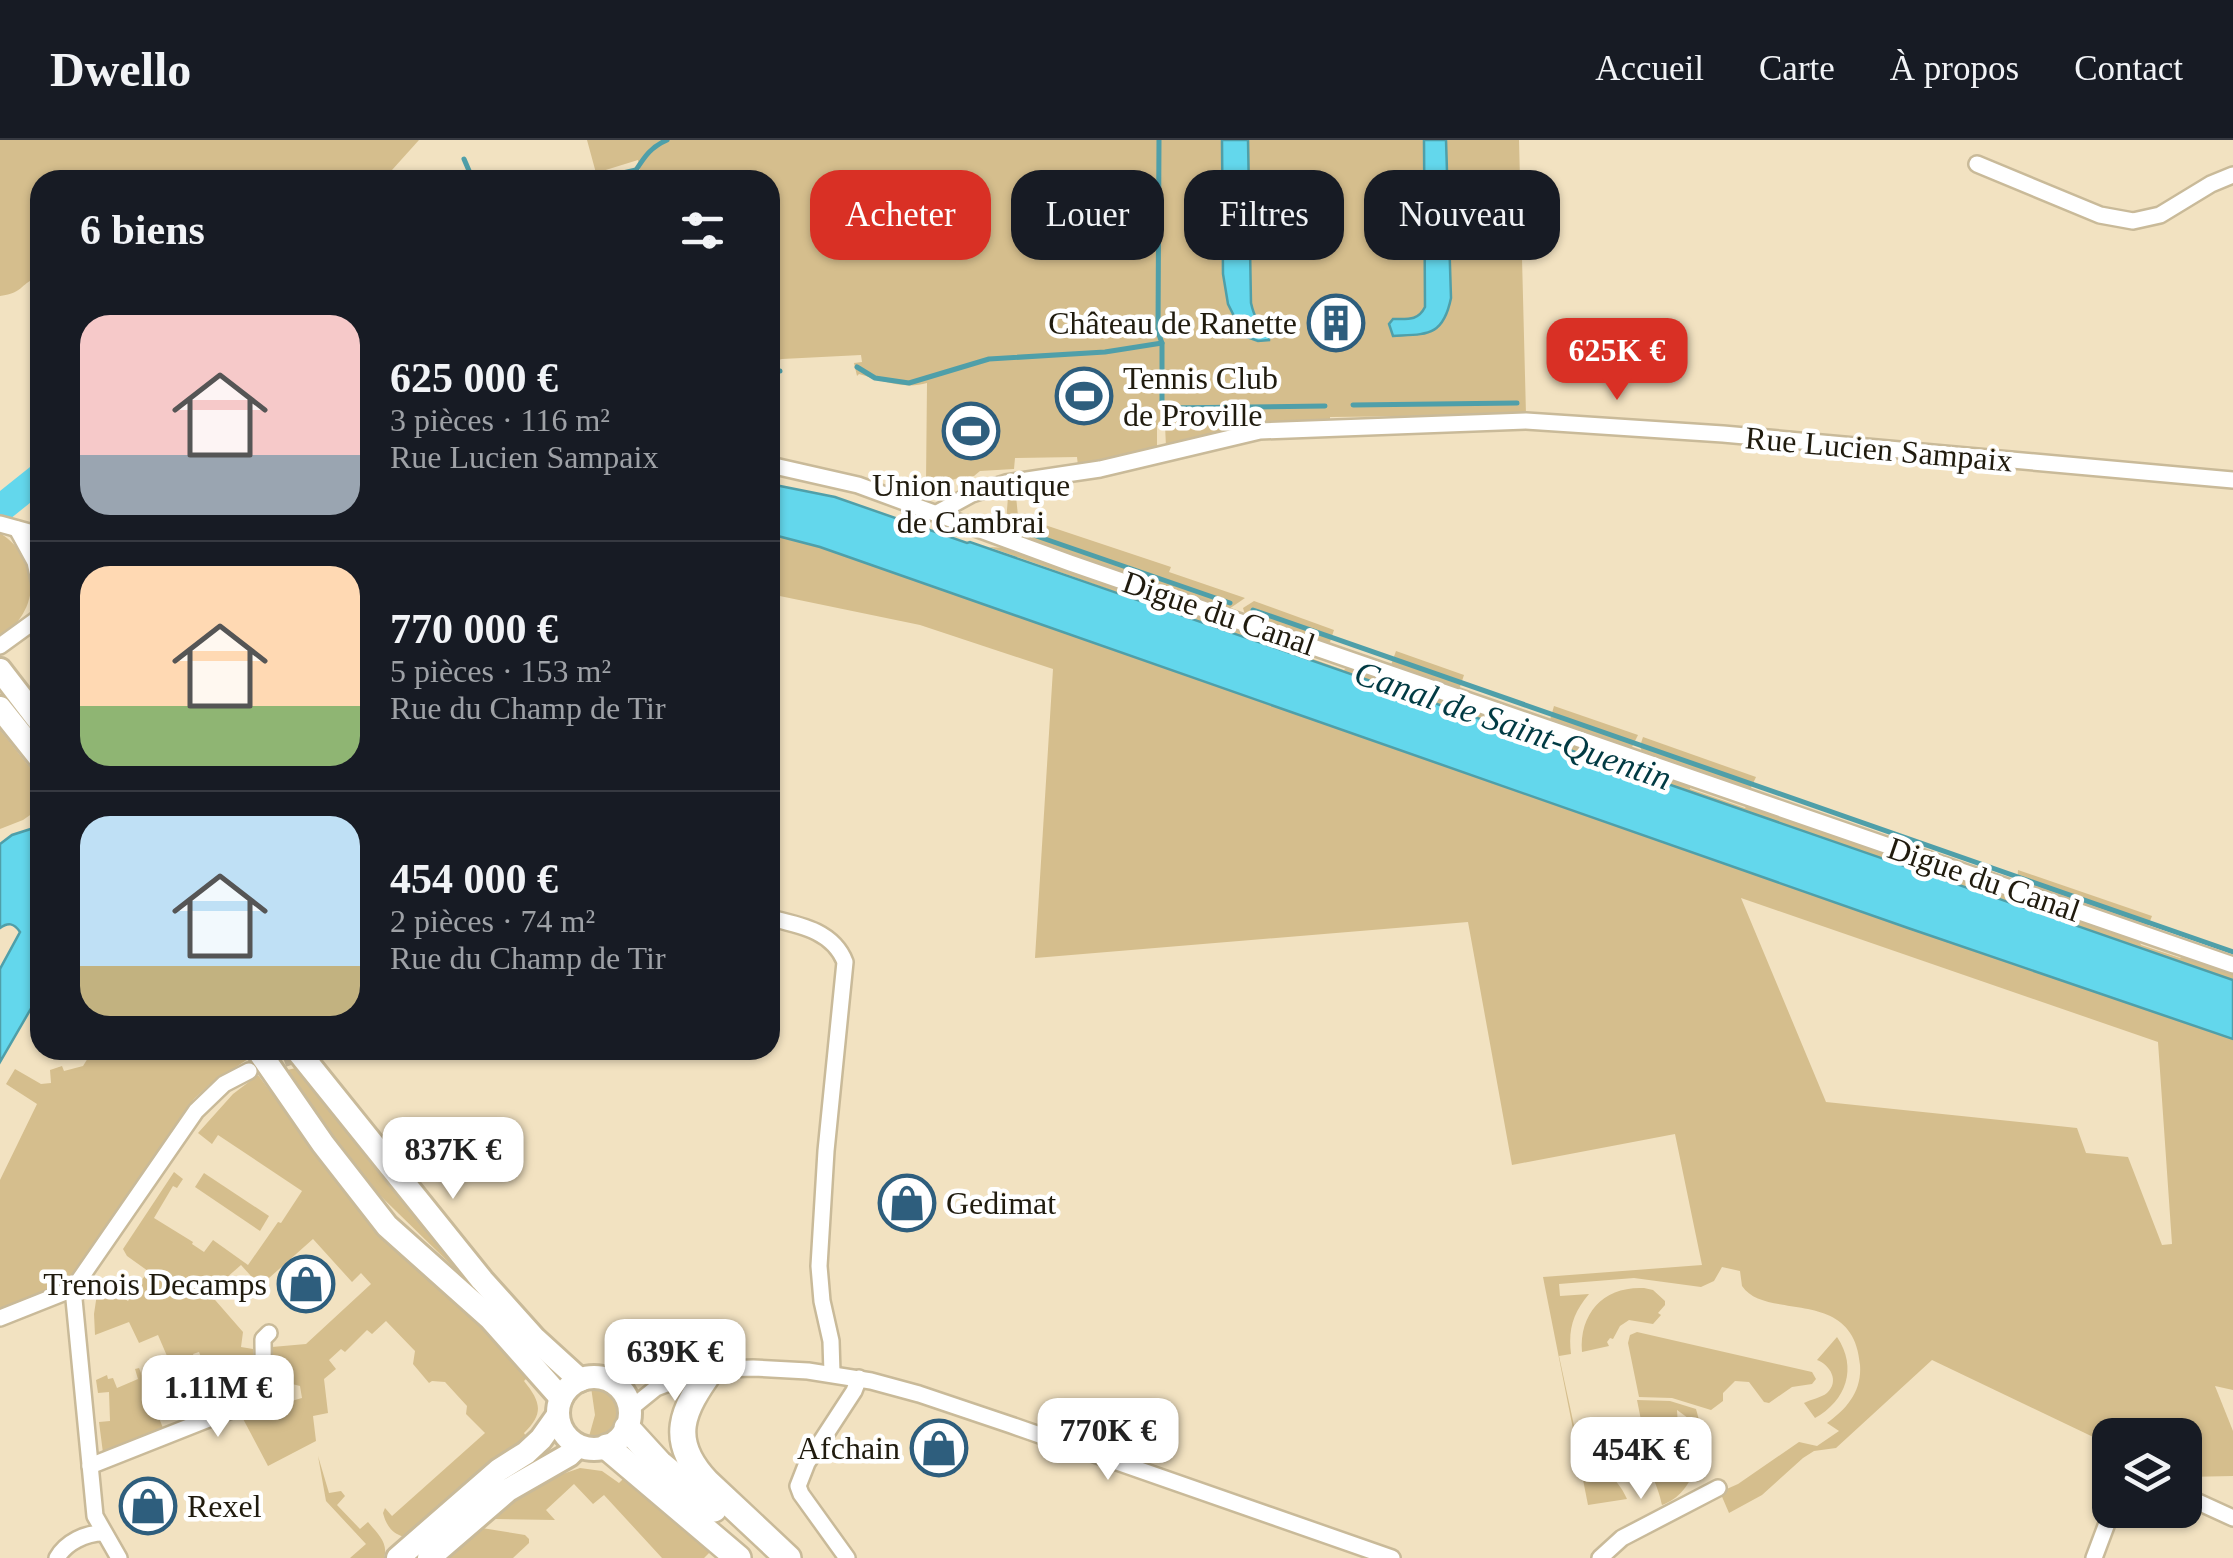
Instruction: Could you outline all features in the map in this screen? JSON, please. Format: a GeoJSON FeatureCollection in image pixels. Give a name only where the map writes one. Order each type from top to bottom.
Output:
{"type":"FeatureCollection","features":[{"type":"Feature","properties":{"kind":"main road"},"geometry":{"type":"LineString","coordinates":[[0,670],[22,717]]}},
{"type":"Feature","properties":{"kind":"main road"},"geometry":{"type":"LineString","coordinates":[[254,1060],[387,1226],[490,1318],[559,1407],[564,1433],[578,1446],[606,1448],[620,1439],[629,1418]]}},
{"type":"Feature","properties":{"kind":"main road"},"geometry":{"type":"LineString","coordinates":[[305,1060],[501,1302],[580,1380]]}},
{"type":"Feature","properties":{"kind":"main road"},"geometry":{"type":"LineString","coordinates":[[705,1370],[683,1424],[686,1453],[706,1482],[788,1558]]}},
{"type":"Feature","properties":{"kind":"main road"},"geometry":{"type":"LineString","coordinates":[[398,1558],[498,1470],[526,1453],[541,1438],[569,1387],[593,1377],[606,1379],[622,1390],[629,1418],[671,1474],[770,1558]]}},
{"type":"Feature","properties":{"kind":"main road"},"geometry":{"type":"LineString","coordinates":[[430,1558],[508,1490],[569,1456],[578,1446]]}},
{"type":"Feature","properties":{"kind":"main road"},"geometry":{"type":"LineString","coordinates":[[606,1448],[738,1558]]}},
{"type":"Feature","properties":{"kind":"street"},"geometry":{"type":"LineString","coordinates":[[1977,164],[2100,215],[2133,220],[2160,215],[2233,176]]}},
{"type":"Feature","properties":{"kind":"street","name":"Rue Lucien Sampaix"},"geometry":{"type":"LineString","coordinates":[[937,513],[972,494],[998,486],[1091,470],[1260,431],[1526,420],[2233,480]]}},
{"type":"Feature","properties":{"kind":"street","name":"Digue du Canal"},"geometry":{"type":"LineString","coordinates":[[780,467],[844,481],[2233,965]]}},
{"type":"Feature","properties":{"kind":"street"},"geometry":{"type":"LineString","coordinates":[[6,526],[30,556]]}},
{"type":"Feature","properties":{"kind":"street"},"geometry":{"type":"LineString","coordinates":[[0,646],[30,624]]}},
{"type":"Feature","properties":{"kind":"street"},"geometry":{"type":"LineString","coordinates":[[780,921],[826,936],[845,962],[819,1266],[832,1374]]}},
{"type":"Feature","properties":{"kind":"street"},"geometry":{"type":"LineString","coordinates":[[0,1318],[73,1289],[196,1111],[254,1060]]}},
{"type":"Feature","properties":{"kind":"street"},"geometry":{"type":"LineString","coordinates":[[73,1289],[95,1516],[119,1558]]}},
{"type":"Feature","properties":{"kind":"street"},"geometry":{"type":"LineString","coordinates":[[90,1466],[249,1403],[263,1378],[263,1339],[269,1334]]}},
{"type":"Feature","properties":{"kind":"street"},"geometry":{"type":"LineString","coordinates":[[606,1379],[679,1368],[768,1369],[859,1378],[956,1406],[1392,1558]]}},
{"type":"Feature","properties":{"kind":"street"},"geometry":{"type":"LineString","coordinates":[[629,1418],[656,1388],[705,1370]]}},
{"type":"Feature","properties":{"kind":"street"},"geometry":{"type":"LineString","coordinates":[[846,1558],[798,1486],[859,1378]]}},
{"type":"Feature","properties":{"kind":"street"},"geometry":{"type":"LineString","coordinates":[[1600,1558],[1622,1538],[1718,1488]]}},
{"type":"Feature","properties":{"kind":"street"},"geometry":{"type":"LineString","coordinates":[[2202,1504],[2233,1518]]}},
{"type":"Feature","properties":{"kind":"street"},"geometry":{"type":"LineString","coordinates":[[2094,1558],[2105,1528]]}},
{"type":"Feature","properties":{"kind":"street"},"geometry":{"type":"LineString","coordinates":[[57,1558],[68,1545],[85,1536],[104,1533]]}},
{"type":"Feature","properties":{"kind":"shaded area"},"geometry":{"type":"Polygon","coordinates":[[[0,140],[419,140],[392,170],[30,170],[30,282],[0,296],[0,140]]]}},
{"type":"Feature","properties":{"kind":"shaded area"},"geometry":{"type":"Polygon","coordinates":[[[587,140],[1519,140],[1520,170],[1364,170],[1364,260],[1522,260],[1526,415],[1330,417],[1330,422],[1166,447],[1165,425],[1157,425],[1157,448],[1078,466],[1077,457],[1015,458],[1014,469],[980,471],[952,480],[952,485],[934,489],[922,500],[914,497],[912,491],[918,492],[926,482],[927,383],[901,385],[857,376],[854,363],[862,362],[861,355],[780,360],[780,170],[640,170],[638,160],[595,170],[587,140]]]}},
{"type":"Feature","properties":{"kind":"shaded area"},"geometry":{"type":"Polygon","coordinates":[[[1016,496],[1018,516],[1171,567],[1169,572],[1245,598],[1221,610],[1005,535],[1008,497],[1016,496]]]}},
{"type":"Feature","properties":{"kind":"shaded area"},"geometry":{"type":"Polygon","coordinates":[[[0,533],[24,557],[30,593],[23,614],[0,638],[0,533]]]}},
{"type":"Feature","properties":{"kind":"shaded area"},"geometry":{"type":"Polygon","coordinates":[[[780,537],[820,547],[2233,1039],[2233,1390],[2215,1386],[2233,1431],[2233,1476],[2202,1477],[2202,1418],[2092,1418],[2092,1436],[1932,1360],[1836,1448],[1814,1451],[1762,1495],[1729,1513],[1720,1492],[1799,1442],[1817,1446],[1839,1431],[1827,1423],[1852,1398],[1860,1365],[1854,1340],[1842,1324],[1826,1314],[1754,1296],[1742,1286],[1740,1271],[1722,1267],[1714,1281],[1701,1287],[1634,1278],[1559,1284],[1560,1296],[1589,1294],[1573,1322],[1571,1354],[1559,1356],[1578,1444],[1591,1442],[1598,1459],[1627,1499],[1588,1505],[1543,1277],[1702,1265],[1675,1134],[1512,1165],[1468,922],[1035,958],[1053,669],[920,625],[780,596],[780,537]],[[1741,898],[1826,1102],[2077,1128],[2086,1153],[2128,1157],[2162,1245],[2172,1244],[2158,1042],[1741,898]]]}},
{"type":"Feature","properties":{"kind":"shaded area"},"geometry":{"type":"Polygon","coordinates":[[[989,547],[1006,548],[1283,642],[1282,648],[1344,670],[1350,665],[1691,783],[1690,789],[1745,808],[1749,803],[2138,939],[2141,945],[2233,972],[2233,980],[1359,678],[989,547]]]}},
{"type":"Feature","properties":{"kind":"shaded area"},"geometry":{"type":"Polygon","coordinates":[[[1254,601],[1334,630],[1330,642],[1324,644],[1246,618],[1243,608],[1254,601]]]}},
{"type":"Feature","properties":{"kind":"shaded area"},"geometry":{"type":"Polygon","coordinates":[[[1396,651],[1464,675],[1459,690],[1394,670],[1391,665],[1396,651]]]}},
{"type":"Feature","properties":{"kind":"shaded area"},"geometry":{"type":"Polygon","coordinates":[[[1554,706],[1638,735],[1631,749],[1552,724],[1554,706]]]}},
{"type":"Feature","properties":{"kind":"shaded area"},"geometry":{"type":"Polygon","coordinates":[[[0,730],[30,768],[30,815],[0,829],[0,730]]]}},
{"type":"Feature","properties":{"kind":"shaded area"},"geometry":{"type":"Polygon","coordinates":[[[1643,737],[1756,777],[1750,790],[1643,755],[1643,737]]]}},
{"type":"Feature","properties":{"kind":"shaded area"},"geometry":{"type":"Polygon","coordinates":[[[2018,870],[2152,916],[2145,929],[2017,886],[2018,870]]]}},
{"type":"Feature","properties":{"kind":"shaded area"},"geometry":{"type":"Polygon","coordinates":[[[87,1060],[246,1060],[194,1099],[70,1282],[0,1311],[0,1180],[37,1104],[6,1084],[15,1069],[41,1084],[51,1083],[50,1070],[83,1066],[87,1060]]]}},
{"type":"Feature","properties":{"kind":"shaded area"},"geometry":{"type":"Polygon","coordinates":[[[300,1067],[480,1293],[356,1172],[283,1071],[300,1067]]]}},
{"type":"Feature","properties":{"kind":"shaded area"},"geometry":{"type":"Polygon","coordinates":[[[258,1075],[316,1153],[472,1311],[528,1377],[524,1381],[537,1401],[535,1419],[524,1433],[527,1438],[405,1537],[388,1525],[385,1508],[392,1516],[485,1433],[466,1414],[467,1406],[445,1382],[429,1383],[413,1364],[415,1351],[386,1321],[372,1334],[367,1330],[345,1352],[341,1349],[329,1360],[336,1369],[324,1379],[328,1413],[313,1416],[316,1441],[268,1466],[241,1415],[302,1398],[300,1386],[284,1382],[268,1368],[270,1350],[306,1344],[371,1284],[361,1273],[352,1282],[313,1239],[260,1286],[241,1265],[209,1293],[243,1332],[241,1347],[253,1349],[250,1385],[231,1400],[219,1403],[199,1352],[193,1354],[199,1369],[176,1377],[158,1335],[139,1343],[129,1322],[95,1335],[98,1287],[107,1287],[128,1301],[148,1271],[123,1249],[174,1172],[183,1179],[177,1188],[173,1186],[154,1218],[204,1252],[213,1240],[248,1265],[302,1191],[218,1135],[212,1144],[198,1133],[233,1094],[258,1075]]]}},
{"type":"Feature","properties":{"kind":"shaded area"},"geometry":{"type":"Polygon","coordinates":[[[204,1173],[269,1216],[260,1231],[195,1187],[204,1173]]]}},
{"type":"Feature","properties":{"kind":"shaded area"},"geometry":{"type":"Polygon","coordinates":[[[1653,1290],[1665,1301],[1653,1324],[1629,1320],[1610,1338],[1609,1346],[1582,1352],[1585,1325],[1597,1304],[1617,1292],[1653,1290]]]}},
{"type":"Feature","properties":{"kind":"shaded area"},"geometry":{"type":"Polygon","coordinates":[[[1637,1332],[1812,1372],[1816,1379],[1812,1384],[1792,1387],[1769,1403],[1749,1382],[1735,1381],[1723,1393],[1723,1401],[1711,1410],[1672,1398],[1639,1397],[1628,1343],[1630,1335],[1637,1332]]]}},
{"type":"Feature","properties":{"kind":"shaded area"},"geometry":{"type":"Polygon","coordinates":[[[1837,1337],[1847,1360],[1846,1383],[1834,1403],[1815,1418],[1804,1403],[1825,1395],[1831,1388],[1832,1374],[1817,1360],[1837,1337]]]}},
{"type":"Feature","properties":{"kind":"shaded area"},"geometry":{"type":"Polygon","coordinates":[[[139,1368],[163,1428],[103,1453],[99,1422],[110,1421],[109,1392],[98,1393],[96,1380],[107,1375],[117,1388],[138,1379],[135,1369],[139,1368]]]}},
{"type":"Feature","properties":{"kind":"shaded area"},"geometry":{"type":"Polygon","coordinates":[[[591,1387],[613,1395],[618,1412],[610,1429],[588,1440],[595,1415],[591,1387]]]}},
{"type":"Feature","properties":{"kind":"shaded area"},"geometry":{"type":"Polygon","coordinates":[[[1637,1400],[1670,1401],[1696,1409],[1709,1449],[1702,1442],[1699,1426],[1677,1410],[1678,1426],[1659,1429],[1645,1440],[1637,1400]]]}},
{"type":"Feature","properties":{"kind":"shaded area"},"geometry":{"type":"Polygon","coordinates":[[[1667,1435],[1682,1439],[1691,1447],[1695,1468],[1683,1491],[1662,1505],[1649,1456],[1657,1441],[1667,1435]]]}},
{"type":"Feature","properties":{"kind":"shaded area"},"geometry":{"type":"Polygon","coordinates":[[[318,1456],[329,1493],[341,1491],[345,1496],[337,1505],[360,1529],[368,1522],[375,1530],[384,1543],[384,1558],[350,1558],[366,1544],[326,1501],[318,1456]]]}},
{"type":"Feature","properties":{"kind":"shaded area"},"geometry":{"type":"Polygon","coordinates":[[[580,1468],[602,1471],[619,1483],[623,1479],[713,1549],[704,1558],[662,1558],[604,1495],[593,1504],[574,1484],[546,1510],[555,1520],[491,1516],[551,1475],[580,1468]]]}},
{"type":"Feature","properties":{"kind":"shaded area"},"geometry":{"type":"Polygon","coordinates":[[[476,1529],[525,1535],[529,1543],[513,1558],[442,1558],[476,1529]]]}},
{"type":"Feature","properties":{"kind":"water"},"geometry":{"type":"Polygon","coordinates":[[[1222,140],[1248,140],[1249,170],[1222,170],[1222,140]]]}},
{"type":"Feature","properties":{"kind":"water"},"geometry":{"type":"Polygon","coordinates":[[[1424,140],[1446,140],[1447,170],[1424,170],[1424,140]]]}},
{"type":"Feature","properties":{"kind":"water"},"geometry":{"type":"Polygon","coordinates":[[[1223,260],[1250,260],[1251,303],[1257,319],[1269,330],[1269,340],[1244,336],[1228,304],[1223,260]]]}},
{"type":"Feature","properties":{"kind":"water"},"geometry":{"type":"Polygon","coordinates":[[[1425,260],[1450,260],[1451,298],[1438,327],[1415,335],[1393,336],[1389,324],[1393,319],[1416,317],[1425,307],[1425,260]]]}},
{"type":"Feature","properties":{"kind":"water"},"geometry":{"type":"Polygon","coordinates":[[[780,486],[835,497],[970,542],[2233,980],[2233,1039],[1908,928],[820,547],[780,537],[780,486]]]}},
{"type":"Feature","properties":{"kind":"water"},"geometry":{"type":"Polygon","coordinates":[[[30,829],[30,1010],[0,1062],[0,969],[20,932],[11,924],[0,928],[0,844],[30,829]]]}},
{"type":"Feature","properties":{"kind":"waterway"},"geometry":{"type":"LineString","coordinates":[[636,170],[649,152],[667,140]]}},
{"type":"Feature","properties":{"kind":"waterway"},"geometry":{"type":"LineString","coordinates":[[1159,140],[1158,332],[1162,343]]}},
{"type":"Feature","properties":{"kind":"waterway"},"geometry":{"type":"LineString","coordinates":[[464,159],[469,170]]}},
{"type":"Feature","properties":{"kind":"waterway"},"geometry":{"type":"LineString","coordinates":[[857,367],[875,378],[909,383],[989,359],[1105,352],[1162,343],[1164,408],[1325,406]]}},
{"type":"Feature","properties":{"kind":"waterway"},"geometry":{"type":"LineString","coordinates":[[1353,405],[1517,403]]}},
{"type":"Feature","properties":{"kind":"waterway"},"geometry":{"type":"LineString","coordinates":[[0,509],[30,485]]}},
{"type":"Feature","properties":{"kind":"waterway"},"geometry":{"type":"LineString","coordinates":[[1019,530],[1230,603]]}},
{"type":"Feature","properties":{"kind":"waterway","name":"Canal de Saint-Quentin"},"geometry":{"type":"LineString","coordinates":[[1253,610],[2233,952]]}},
{"type":"Feature","properties":{"kind":"tunnel"},"geometry":{"type":"LineString","coordinates":[[262,1067],[283,1060]]}},
{"type":"Feature","properties":{"kind":"place","name":"Château de Ranette"},"geometry":{"type":"Point","coordinates":[1336,323]}},
{"type":"Feature","properties":{"kind":"place","name":"Tennis Club de Proville"},"geometry":{"type":"Point","coordinates":[1084,396]}},
{"type":"Feature","properties":{"kind":"place","name":"Union nautique de Cambrai"},"geometry":{"type":"Point","coordinates":[971,431]}},
{"type":"Feature","properties":{"kind":"place","name":"Gedimat"},"geometry":{"type":"Point","coordinates":[907,1203]}},
{"type":"Feature","properties":{"kind":"place","name":"Trenois Decamps"},"geometry":{"type":"Point","coordinates":[306,1284]}},
{"type":"Feature","properties":{"kind":"place","name":"Afchain"},"geometry":{"type":"Point","coordinates":[939,1448]}},
{"type":"Feature","properties":{"kind":"place","name":"Rexel"},"geometry":{"type":"Point","coordinates":[148,1506]}}]}
